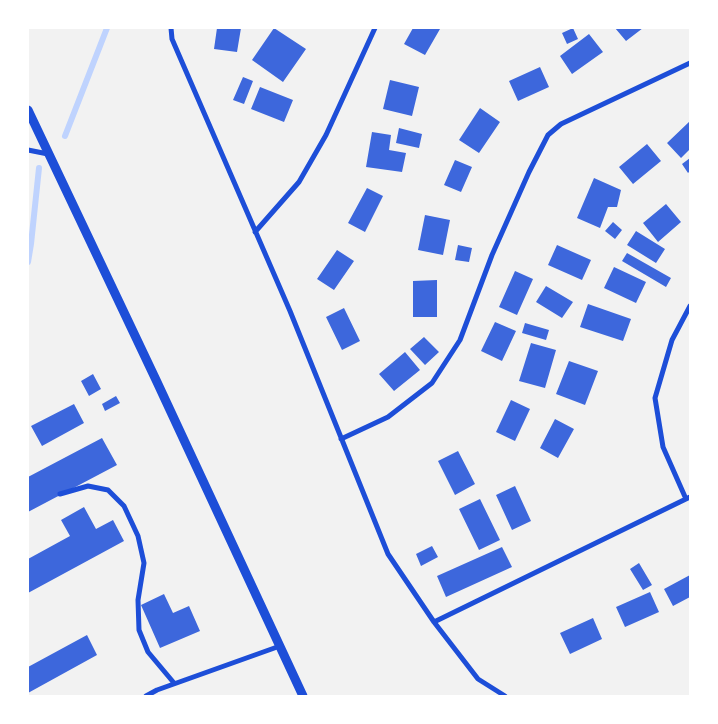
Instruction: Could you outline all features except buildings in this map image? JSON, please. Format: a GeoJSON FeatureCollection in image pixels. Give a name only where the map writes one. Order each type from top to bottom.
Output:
{"type":"FeatureCollection","features":[{"type":"Feature","properties":{"kind":"street"},"geometry":{"type":"LineString","coordinates":[[171,28],[172,39],[290,311],[388,554],[434,622],[478,679],[505,696]]}},
{"type":"Feature","properties":{"kind":"street"},"geometry":{"type":"LineString","coordinates":[[255,232],[299,182],[308,167],[326,136],[375,28]]}},
{"type":"Feature","properties":{"kind":"street"},"geometry":{"type":"LineString","coordinates":[[341,439],[388,417],[432,383],[460,340],[492,255],[529,172],[548,135],[561,124],[690,63]]}},
{"type":"Feature","properties":{"kind":"street"},"geometry":{"type":"LineString","coordinates":[[28,110],[303,696]]}},
{"type":"Feature","properties":{"kind":"street"},"geometry":{"type":"LineString","coordinates":[[28,150],[48,154]]}},
{"type":"Feature","properties":{"kind":"street"},"geometry":{"type":"LineString","coordinates":[[434,622],[688,498],[663,447],[655,398],[672,340],[690,306]]}},
{"type":"Feature","properties":{"kind":"street"},"geometry":{"type":"LineString","coordinates":[[60,494],[88,486],[108,490],[124,506],[138,536],[144,563],[138,600],[139,630],[148,652],[174,683]]}},
{"type":"Feature","properties":{"kind":"street"},"geometry":{"type":"LineString","coordinates":[[146,696],[174,683],[280,646]]}},
{"type":"Feature","properties":{"kind":"waterway"},"geometry":{"type":"LineString","coordinates":[[65,136],[107,28]]}},
{"type":"Feature","properties":{"kind":"waterway"},"geometry":{"type":"LineString","coordinates":[[28,262],[39,168]]}}]}
